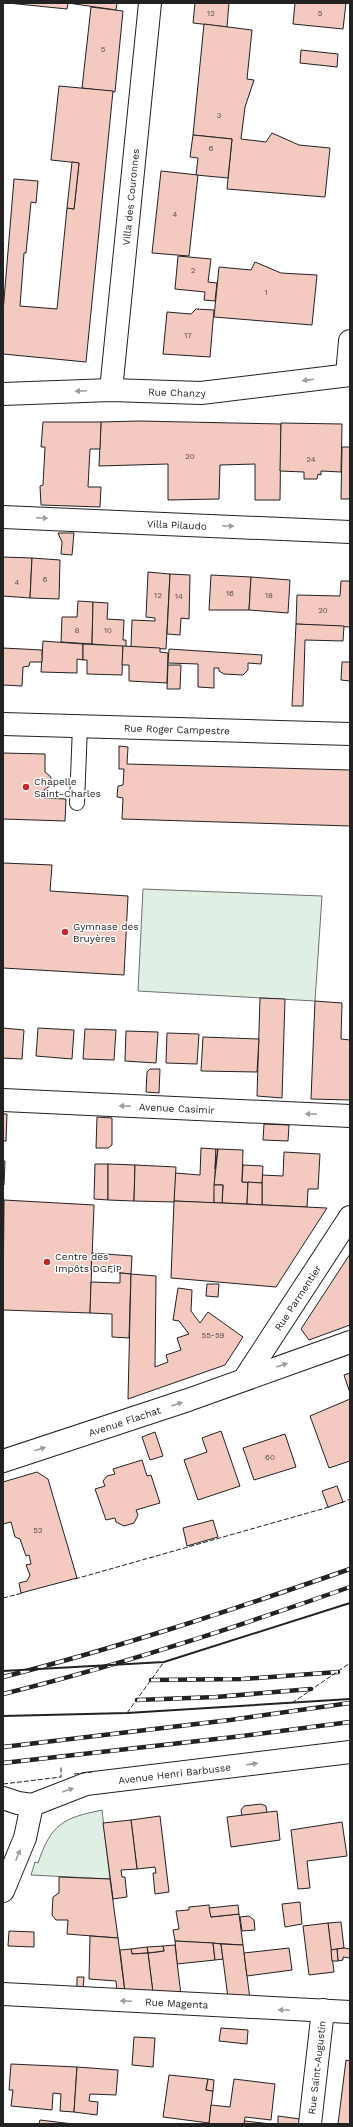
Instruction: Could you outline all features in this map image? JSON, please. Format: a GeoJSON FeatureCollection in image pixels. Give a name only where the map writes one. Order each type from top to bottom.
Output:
{"type":"FeatureCollection","features":[{"type":"Feature","properties":{"kind":"street","name":"Villa des Couronnes"},"geometry":{"type":"LineString","coordinates":[[111,390],[150,3]]}},
{"type":"Feature","properties":{"kind":"street"},"geometry":{"type":"LineString","coordinates":[[348,375],[350,341]]}},
{"type":"Feature","properties":{"kind":"street","name":"Rue Chanzy"},"geometry":{"type":"LineString","coordinates":[[3,394],[111,390],[201,393],[348,375]]}},
{"type":"Feature","properties":{"kind":"street","name":"Villa Pilaudo"},"geometry":{"type":"LineString","coordinates":[[3,517],[350,532]]}},
{"type":"Feature","properties":{"kind":"street","name":"Rue Roger Campestre"},"geometry":{"type":"LineString","coordinates":[[3,724],[350,734]]}},
{"type":"Feature","properties":{"kind":"street","name":"Avenue Casimir"},"geometry":{"type":"LineString","coordinates":[[3,1100],[350,1116]]}},
{"type":"Feature","properties":{"kind":"street","name":"Rue Parmentier"},"geometry":{"type":"LineString","coordinates":[[246,1378],[350,1217]]}},
{"type":"Feature","properties":{"kind":"street","name":"Avenue Flachat"},"geometry":{"type":"LineString","coordinates":[[3,1461],[174,1405],[350,1342]]}},
{"type":"Feature","properties":{"kind":"street","name":"Avenue Henri Barbusse"},"geometry":{"type":"LineString","coordinates":[[32,1805],[86,1784],[350,1752]]}},
{"type":"Feature","properties":{"kind":"street"},"geometry":{"type":"LineString","coordinates":[[3,1798],[18,1803],[32,1805],[25,1838],[3,1891]]}},
{"type":"Feature","properties":{"kind":"street","name":"Rue Magenta"},"geometry":{"type":"LineString","coordinates":[[3,1994],[350,2012]]}},
{"type":"Feature","properties":{"kind":"street","name":"Rue Saint-Augustin"},"geometry":{"type":"LineString","coordinates":[[310,2124],[323,2010]]}},
{"type":"Feature","properties":{"kind":"lane"},"geometry":{"type":"LineString","coordinates":[[78,803],[80,726]]}},
{"type":"Feature","properties":{"kind":"green space"},"geometry":{"type":"Polygon","coordinates":[[[143,889],[322,896],[315,1001],[138,991],[143,889]]]}},
{"type":"Feature","properties":{"kind":"green space"},"geometry":{"type":"Polygon","coordinates":[[[102,1810],[110,1879],[31,1875],[35,1862],[38,1863],[48,1839],[60,1825],[77,1816],[102,1810]]]}},
{"type":"Feature","properties":{"kind":"building"},"geometry":{"type":"Polygon","coordinates":[[[8,3],[68,3],[67,9],[8,3]]]}},
{"type":"Feature","properties":{"kind":"building"},"geometry":{"type":"Polygon","coordinates":[[[68,3],[117,3],[116,10],[68,3]]]}},
{"type":"Feature","properties":{"kind":"building"},"geometry":{"type":"Polygon","coordinates":[[[195,3],[229,3],[227,27],[193,23],[195,3]]]}},
{"type":"Feature","properties":{"kind":"building"},"geometry":{"type":"Polygon","coordinates":[[[295,3],[346,3],[343,29],[293,24],[295,3]]]}},
{"type":"Feature","properties":{"kind":"building"},"geometry":{"type":"Polygon","coordinates":[[[91,7],[123,11],[115,92],[82,88],[91,7]]]}},
{"type":"Feature","properties":{"kind":"building"},"geometry":{"type":"Polygon","coordinates":[[[204,24],[252,30],[247,79],[254,80],[245,107],[241,139],[266,142],[272,133],[299,145],[330,148],[325,197],[227,189],[232,139],[193,135],[204,24]]]}},
{"type":"Feature","properties":{"kind":"building"},"geometry":{"type":"Polygon","coordinates":[[[301,50],[338,54],[337,67],[300,63],[301,50]]]}},
{"type":"Feature","properties":{"kind":"building"},"geometry":{"type":"Polygon","coordinates":[[[59,86],[113,91],[86,362],[3,354],[3,312],[14,179],[38,181],[36,203],[31,202],[26,253],[24,253],[20,306],[57,309],[67,208],[74,209],[79,163],[51,160],[59,86]]]}},
{"type":"Feature","properties":{"kind":"building"},"geometry":{"type":"Polygon","coordinates":[[[193,135],[232,139],[228,178],[196,175],[198,158],[190,157],[193,135]]]}},
{"type":"Feature","properties":{"kind":"building"},"geometry":{"type":"Polygon","coordinates":[[[72,162],[79,163],[74,209],[67,208],[72,162]]]}},
{"type":"Feature","properties":{"kind":"building"},"geometry":{"type":"Polygon","coordinates":[[[161,171],[198,175],[189,256],[152,253],[161,171]]]}},
{"type":"Feature","properties":{"kind":"building"},"geometry":{"type":"Polygon","coordinates":[[[178,256],[211,259],[208,282],[217,283],[215,301],[204,300],[205,292],[175,289],[178,256]]]}},
{"type":"Feature","properties":{"kind":"building"},"geometry":{"type":"Polygon","coordinates":[[[255,262],[281,273],[317,275],[312,325],[214,317],[219,267],[251,270],[255,262]]]}},
{"type":"Feature","properties":{"kind":"building"},"geometry":{"type":"Polygon","coordinates":[[[196,309],[214,310],[210,357],[163,354],[167,312],[191,314],[196,309]]]}},
{"type":"Feature","properties":{"kind":"building"},"geometry":{"type":"Polygon","coordinates":[[[139,421],[281,424],[280,500],[255,500],[255,464],[220,465],[219,499],[168,500],[168,464],[99,466],[101,422],[139,421]]]}},
{"type":"Feature","properties":{"kind":"building"},"geometry":{"type":"Polygon","coordinates":[[[43,422],[101,422],[100,449],[90,449],[88,487],[101,487],[100,507],[41,505],[40,486],[43,485],[45,447],[41,447],[43,422]]]}},
{"type":"Feature","properties":{"kind":"building"},"geometry":{"type":"Polygon","coordinates":[[[281,423],[342,424],[341,472],[321,471],[321,475],[318,474],[317,479],[304,479],[304,472],[280,471],[281,423]]]}},
{"type":"Feature","properties":{"kind":"building"},"geometry":{"type":"Polygon","coordinates":[[[342,447],[350,447],[350,499],[341,499],[342,447]]]}},
{"type":"Feature","properties":{"kind":"building"},"geometry":{"type":"Polygon","coordinates":[[[58,533],[74,533],[72,555],[61,554],[62,542],[58,533]]]}},
{"type":"Feature","properties":{"kind":"building"},"geometry":{"type":"Polygon","coordinates":[[[3,557],[32,558],[30,598],[3,596],[3,557]]]}},
{"type":"Feature","properties":{"kind":"building"},"geometry":{"type":"Polygon","coordinates":[[[32,558],[60,560],[59,599],[30,598],[32,558]]]}},
{"type":"Feature","properties":{"kind":"building"},"geometry":{"type":"Polygon","coordinates":[[[148,572],[170,574],[166,649],[131,647],[132,620],[155,621],[155,618],[146,617],[148,572]]]}},
{"type":"Feature","properties":{"kind":"building"},"geometry":{"type":"Polygon","coordinates":[[[170,574],[190,575],[189,619],[181,618],[180,635],[167,634],[170,574]]]}},
{"type":"Feature","properties":{"kind":"building"},"geometry":{"type":"Polygon","coordinates":[[[211,575],[251,577],[249,610],[209,610],[211,575]]]}},
{"type":"Feature","properties":{"kind":"building"},"geometry":{"type":"Polygon","coordinates":[[[251,577],[290,580],[288,613],[249,610],[251,577]]]}},
{"type":"Feature","properties":{"kind":"building"},"geometry":{"type":"Polygon","coordinates":[[[341,581],[350,581],[350,627],[296,624],[297,595],[340,596],[341,581]]]}},
{"type":"Feature","properties":{"kind":"building"},"geometry":{"type":"Polygon","coordinates":[[[78,601],[93,602],[92,644],[61,642],[62,617],[77,617],[78,601]]]}},
{"type":"Feature","properties":{"kind":"building"},"geometry":{"type":"Polygon","coordinates":[[[93,602],[108,603],[107,619],[124,620],[123,640],[126,640],[126,647],[92,644],[93,602]]]}},
{"type":"Feature","properties":{"kind":"building"},"geometry":{"type":"Polygon","coordinates":[[[296,624],[344,626],[343,641],[305,640],[303,706],[292,706],[296,624]]]}},
{"type":"Feature","properties":{"kind":"building"},"geometry":{"type":"Polygon","coordinates":[[[43,641],[83,644],[83,660],[77,659],[77,673],[41,672],[43,641]]]}},
{"type":"Feature","properties":{"kind":"building"},"geometry":{"type":"Polygon","coordinates":[[[83,644],[123,646],[122,675],[87,674],[87,660],[83,660],[83,644]]]}},
{"type":"Feature","properties":{"kind":"building"},"geometry":{"type":"Polygon","coordinates":[[[123,646],[160,648],[160,652],[168,653],[167,683],[129,681],[129,665],[122,665],[123,646]]]}},
{"type":"Feature","properties":{"kind":"building"},"geometry":{"type":"Polygon","coordinates":[[[3,648],[42,650],[42,662],[30,662],[29,666],[23,667],[22,686],[3,685],[3,648]]]}},
{"type":"Feature","properties":{"kind":"building"},"geometry":{"type":"Polygon","coordinates":[[[169,649],[262,655],[261,664],[248,663],[248,670],[243,675],[224,674],[219,671],[219,668],[214,668],[214,688],[198,687],[198,664],[168,663],[169,649]]]}},
{"type":"Feature","properties":{"kind":"building"},"geometry":{"type":"Polygon","coordinates":[[[342,662],[350,662],[350,681],[341,680],[342,662]]]}},
{"type":"Feature","properties":{"kind":"building"},"geometry":{"type":"Polygon","coordinates":[[[168,665],[181,665],[180,689],[167,689],[168,665]]]}},
{"type":"Feature","properties":{"kind":"building"},"geometry":{"type":"Polygon","coordinates":[[[119,746],[128,747],[127,764],[350,770],[350,826],[122,819],[123,798],[117,797],[118,786],[123,785],[124,769],[119,769],[119,746]]]}},
{"type":"Feature","properties":{"kind":"building","name":"Chapelle Saint-Charles"},"geometry":{"type":"Polygon","coordinates":[[[3,753],[45,754],[45,772],[50,776],[52,781],[50,786],[44,790],[44,798],[66,799],[65,821],[3,819],[3,753]]]}},
{"type":"Feature","properties":{"kind":"building","name":"Gymnase des Bruyères"},"geometry":{"type":"Polygon","coordinates":[[[3,863],[52,865],[50,891],[128,896],[124,975],[3,968],[3,863]]]}},
{"type":"Feature","properties":{"kind":"building"},"geometry":{"type":"Polygon","coordinates":[[[260,998],[285,999],[282,1098],[257,1096],[260,998]]]}},
{"type":"Feature","properties":{"kind":"building"},"geometry":{"type":"Polygon","coordinates":[[[315,1001],[342,1003],[341,1039],[350,1040],[350,1100],[311,1099],[315,1001]]]}},
{"type":"Feature","properties":{"kind":"building"},"geometry":{"type":"Polygon","coordinates":[[[3,1028],[24,1030],[22,1059],[3,1058],[3,1028]]]}},
{"type":"Feature","properties":{"kind":"building"},"geometry":{"type":"Polygon","coordinates":[[[38,1028],[74,1030],[72,1059],[36,1056],[38,1028]]]}},
{"type":"Feature","properties":{"kind":"building"},"geometry":{"type":"Polygon","coordinates":[[[85,1029],[116,1030],[114,1060],[83,1059],[85,1029]]]}},
{"type":"Feature","properties":{"kind":"building"},"geometry":{"type":"Polygon","coordinates":[[[126,1031],[158,1032],[156,1063],[125,1061],[126,1031]]]}},
{"type":"Feature","properties":{"kind":"building"},"geometry":{"type":"Polygon","coordinates":[[[167,1033],[199,1034],[197,1064],[166,1063],[167,1033]]]}},
{"type":"Feature","properties":{"kind":"building"},"geometry":{"type":"Polygon","coordinates":[[[203,1037],[259,1039],[257,1072],[201,1071],[203,1037]]]}},
{"type":"Feature","properties":{"kind":"building"},"geometry":{"type":"Polygon","coordinates":[[[150,1069],[160,1069],[159,1093],[146,1092],[147,1072],[150,1069]]]}},
{"type":"Feature","properties":{"kind":"building"},"geometry":{"type":"Polygon","coordinates":[[[3,1114],[7,1114],[6,1141],[3,1141],[3,1114]]]}},
{"type":"Feature","properties":{"kind":"building"},"geometry":{"type":"Polygon","coordinates":[[[97,1117],[112,1118],[112,1145],[108,1148],[96,1148],[97,1117]]]}},
{"type":"Feature","properties":{"kind":"building"},"geometry":{"type":"Polygon","coordinates":[[[264,1124],[289,1125],[288,1141],[263,1140],[264,1124]]]}},
{"type":"Feature","properties":{"kind":"building"},"geometry":{"type":"Polygon","coordinates":[[[201,1148],[216,1149],[214,1203],[174,1201],[175,1173],[200,1175],[201,1148]]]}},
{"type":"Feature","properties":{"kind":"building"},"geometry":{"type":"Polygon","coordinates":[[[216,1149],[218,1149],[215,1169],[216,1149]]]}},
{"type":"Feature","properties":{"kind":"building"},"geometry":{"type":"Polygon","coordinates":[[[218,1149],[243,1150],[242,1182],[248,1182],[247,1204],[222,1203],[223,1185],[214,1185],[218,1149]]]}},
{"type":"Feature","properties":{"kind":"building"},"geometry":{"type":"Polygon","coordinates":[[[284,1152],[320,1154],[318,1189],[308,1189],[307,1207],[262,1205],[262,1175],[283,1176],[284,1152]]]}},
{"type":"Feature","properties":{"kind":"building"},"geometry":{"type":"Polygon","coordinates":[[[3,1161],[5,1161],[4,1185],[3,1185],[3,1161]]]}},
{"type":"Feature","properties":{"kind":"building"},"geometry":{"type":"Polygon","coordinates":[[[95,1164],[108,1164],[108,1200],[94,1199],[95,1164]]]}},
{"type":"Feature","properties":{"kind":"building"},"geometry":{"type":"Polygon","coordinates":[[[108,1164],[135,1165],[134,1201],[108,1200],[108,1164]]]}},
{"type":"Feature","properties":{"kind":"building"},"geometry":{"type":"Polygon","coordinates":[[[135,1165],[176,1167],[174,1202],[134,1201],[135,1165]]]}},
{"type":"Feature","properties":{"kind":"building"},"geometry":{"type":"Polygon","coordinates":[[[243,1165],[263,1166],[262,1183],[242,1182],[243,1165]]]}},
{"type":"Feature","properties":{"kind":"building"},"geometry":{"type":"Polygon","coordinates":[[[248,1182],[262,1183],[262,1205],[247,1204],[248,1182]]]}},
{"type":"Feature","properties":{"kind":"building"},"geometry":{"type":"Polygon","coordinates":[[[214,1185],[223,1185],[222,1203],[214,1203],[214,1185]]]}},
{"type":"Feature","properties":{"kind":"building","name":"Centre des Impôts DGFiP"},"geometry":{"type":"Polygon","coordinates":[[[4,1200],[94,1205],[90,1313],[3,1310],[4,1200]]]}},
{"type":"Feature","properties":{"kind":"building"},"geometry":{"type":"Polygon","coordinates":[[[174,1201],[327,1208],[276,1287],[171,1278],[174,1201]]]}},
{"type":"Feature","properties":{"kind":"building"},"geometry":{"type":"Polygon","coordinates":[[[92,1253],[132,1256],[131,1274],[91,1270],[92,1253]]]}},
{"type":"Feature","properties":{"kind":"building"},"geometry":{"type":"Polygon","coordinates":[[[350,1254],[350,1325],[309,1340],[301,1329],[350,1254]]]}},
{"type":"Feature","properties":{"kind":"building"},"geometry":{"type":"Polygon","coordinates":[[[120,1273],[131,1274],[129,1338],[112,1337],[112,1314],[90,1313],[91,1282],[120,1283],[120,1273]]]}},
{"type":"Feature","properties":{"kind":"building"},"geometry":{"type":"Polygon","coordinates":[[[131,1274],[156,1276],[155,1367],[168,1362],[166,1355],[181,1350],[177,1338],[189,1334],[179,1321],[173,1320],[178,1288],[192,1290],[191,1311],[200,1323],[208,1312],[243,1337],[225,1365],[128,1399],[131,1274]]]}},
{"type":"Feature","properties":{"kind":"building"},"geometry":{"type":"Polygon","coordinates":[[[207,1284],[219,1284],[218,1297],[206,1296],[207,1284]]]}},
{"type":"Feature","properties":{"kind":"building"},"geometry":{"type":"Polygon","coordinates":[[[350,1373],[350,1393],[344,1375],[350,1373]]]}},
{"type":"Feature","properties":{"kind":"building"},"geometry":{"type":"Polygon","coordinates":[[[350,1399],[350,1461],[329,1468],[310,1416],[350,1399]]]}},
{"type":"Feature","properties":{"kind":"building"},"geometry":{"type":"Polygon","coordinates":[[[221,1431],[240,1486],[198,1500],[184,1460],[207,1452],[202,1438],[221,1431]]]}},
{"type":"Feature","properties":{"kind":"building"},"geometry":{"type":"Polygon","coordinates":[[[155,1432],[163,1456],[150,1460],[142,1437],[155,1432]]]}},
{"type":"Feature","properties":{"kind":"building"},"geometry":{"type":"Polygon","coordinates":[[[285,1434],[296,1467],[254,1480],[243,1448],[285,1434]]]}},
{"type":"Feature","properties":{"kind":"building"},"geometry":{"type":"Polygon","coordinates":[[[142,1460],[147,1476],[151,1475],[160,1503],[136,1510],[138,1515],[134,1523],[124,1526],[116,1522],[115,1518],[106,1520],[95,1489],[105,1486],[103,1481],[107,1476],[115,1474],[113,1469],[142,1460]]]}},
{"type":"Feature","properties":{"kind":"building"},"geometry":{"type":"Polygon","coordinates":[[[37,1472],[48,1479],[77,1578],[21,1593],[19,1583],[27,1581],[30,1575],[26,1565],[31,1564],[29,1555],[26,1556],[20,1539],[15,1537],[11,1522],[3,1524],[3,1482],[37,1472]]]}},
{"type":"Feature","properties":{"kind":"building"},"geometry":{"type":"Polygon","coordinates":[[[337,1486],[343,1502],[328,1507],[322,1491],[337,1486]]]}},
{"type":"Feature","properties":{"kind":"building"},"geometry":{"type":"Polygon","coordinates":[[[213,1520],[218,1537],[187,1546],[183,1528],[213,1520]]]}},
{"type":"Feature","properties":{"kind":"building"},"geometry":{"type":"Polygon","coordinates":[[[261,1804],[266,1806],[267,1813],[242,1816],[241,1810],[244,1806],[261,1804]]]}},
{"type":"Feature","properties":{"kind":"building"},"geometry":{"type":"Polygon","coordinates":[[[277,1811],[280,1840],[231,1847],[227,1817],[277,1811]]]}},
{"type":"Feature","properties":{"kind":"building"},"geometry":{"type":"Polygon","coordinates":[[[160,1816],[169,1892],[155,1894],[153,1873],[156,1873],[155,1867],[137,1869],[131,1820],[160,1816]]]}},
{"type":"Feature","properties":{"kind":"building"},"geometry":{"type":"Polygon","coordinates":[[[131,1820],[137,1869],[121,1870],[122,1877],[125,1877],[127,1897],[113,1899],[103,1823],[131,1820]]]}},
{"type":"Feature","properties":{"kind":"building"},"geometry":{"type":"Polygon","coordinates":[[[342,1822],[347,1856],[307,1861],[310,1888],[298,1889],[291,1830],[342,1822]]]}},
{"type":"Feature","properties":{"kind":"building"},"geometry":{"type":"Polygon","coordinates":[[[59,1877],[110,1879],[118,1938],[67,1934],[68,1920],[56,1920],[52,1915],[53,1897],[59,1893],[59,1877]]]}},
{"type":"Feature","properties":{"kind":"building"},"geometry":{"type":"Polygon","coordinates":[[[300,1902],[302,1924],[285,1927],[282,1904],[300,1902]]]}},
{"type":"Feature","properties":{"kind":"building"},"geometry":{"type":"Polygon","coordinates":[[[209,1905],[211,1917],[239,1914],[243,1945],[175,1941],[173,1930],[179,1929],[176,1911],[189,1910],[189,1907],[209,1905]]]}},
{"type":"Feature","properties":{"kind":"building"},"geometry":{"type":"Polygon","coordinates":[[[238,1905],[239,1914],[211,1917],[209,1908],[238,1905]]]}},
{"type":"Feature","properties":{"kind":"building"},"geometry":{"type":"Polygon","coordinates":[[[249,1916],[254,1920],[255,1930],[242,1931],[240,1917],[249,1916]]]}},
{"type":"Feature","properties":{"kind":"building"},"geometry":{"type":"Polygon","coordinates":[[[341,1922],[344,1948],[331,1950],[328,1923],[341,1922]]]}},
{"type":"Feature","properties":{"kind":"building"},"geometry":{"type":"Polygon","coordinates":[[[328,1923],[334,1972],[309,1975],[303,1926],[328,1923]]]}},
{"type":"Feature","properties":{"kind":"building"},"geometry":{"type":"Polygon","coordinates":[[[9,1931],[34,1932],[34,1947],[8,1946],[9,1931]]]}},
{"type":"Feature","properties":{"kind":"building"},"geometry":{"type":"Polygon","coordinates":[[[90,1936],[118,1938],[125,1992],[117,1991],[116,1981],[89,1979],[90,1936]]]}},
{"type":"Feature","properties":{"kind":"building"},"geometry":{"type":"Polygon","coordinates":[[[175,1941],[213,1943],[215,1960],[177,1964],[175,1941]]]}},
{"type":"Feature","properties":{"kind":"building"},"geometry":{"type":"Polygon","coordinates":[[[213,1943],[221,1944],[223,1959],[215,1960],[213,1943]]]}},
{"type":"Feature","properties":{"kind":"building"},"geometry":{"type":"Polygon","coordinates":[[[221,1944],[243,1945],[250,1999],[228,1998],[221,1944]]]}},
{"type":"Feature","properties":{"kind":"building"},"geometry":{"type":"Polygon","coordinates":[[[175,1945],[181,1995],[153,1993],[148,1953],[164,1951],[163,1946],[175,1945]]]}},
{"type":"Feature","properties":{"kind":"building"},"geometry":{"type":"Polygon","coordinates":[[[163,1946],[164,1951],[148,1953],[147,1947],[163,1946]]]}},
{"type":"Feature","properties":{"kind":"building"},"geometry":{"type":"Polygon","coordinates":[[[147,1947],[148,1953],[132,1954],[131,1949],[147,1947]]]}},
{"type":"Feature","properties":{"kind":"building"},"geometry":{"type":"Polygon","coordinates":[[[289,1948],[292,1970],[247,1976],[244,1953],[289,1948]]]}},
{"type":"Feature","properties":{"kind":"building"},"geometry":{"type":"Polygon","coordinates":[[[131,1949],[132,1954],[148,1953],[153,1993],[125,1992],[120,1950],[131,1949]]]}},
{"type":"Feature","properties":{"kind":"building"},"geometry":{"type":"Polygon","coordinates":[[[337,1949],[350,1949],[350,1958],[343,1957],[343,1960],[338,1961],[337,1949]]]}},
{"type":"Feature","properties":{"kind":"building"},"geometry":{"type":"Polygon","coordinates":[[[337,1949],[338,1961],[332,1961],[331,1950],[337,1949]]]}},
{"type":"Feature","properties":{"kind":"building"},"geometry":{"type":"Polygon","coordinates":[[[77,1977],[84,1977],[83,1989],[77,1989],[77,1977]]]}},
{"type":"Feature","properties":{"kind":"building"},"geometry":{"type":"Polygon","coordinates":[[[221,2028],[248,2030],[247,2044],[219,2041],[221,2028]]]}},
{"type":"Feature","properties":{"kind":"building"},"geometry":{"type":"Polygon","coordinates":[[[134,2037],[155,2038],[153,2067],[132,2065],[134,2037]]]}},
{"type":"Feature","properties":{"kind":"building"},"geometry":{"type":"Polygon","coordinates":[[[346,2060],[350,2061],[350,2124],[338,2124],[346,2060]]]}},
{"type":"Feature","properties":{"kind":"building"},"geometry":{"type":"Polygon","coordinates":[[[11,2064],[77,2067],[74,2112],[60,2111],[61,2094],[53,2093],[52,2110],[11,2106],[13,2090],[9,2090],[11,2064]]]}},
{"type":"Feature","properties":{"kind":"building"},"geometry":{"type":"Polygon","coordinates":[[[77,2067],[118,2070],[116,2095],[90,2094],[89,2101],[98,2102],[97,2115],[74,2112],[77,2067]]]}},
{"type":"Feature","properties":{"kind":"building"},"geometry":{"type":"Polygon","coordinates":[[[169,2075],[208,2079],[206,2090],[213,2091],[209,2123],[163,2117],[169,2075]]]}},
{"type":"Feature","properties":{"kind":"building"},"geometry":{"type":"Polygon","coordinates":[[[208,2079],[214,2080],[213,2091],[206,2090],[208,2079]]]}},
{"type":"Feature","properties":{"kind":"building"},"geometry":{"type":"Polygon","coordinates":[[[234,2079],[275,2084],[271,2120],[245,2117],[244,2124],[209,2124],[211,2105],[230,2107],[234,2079]]]}},
{"type":"Feature","properties":{"kind":"building"},"geometry":{"type":"Polygon","coordinates":[[[278,2116],[300,2119],[300,2124],[278,2124],[278,2116]]]}},
{"type":"Feature","properties":{"kind":"building"},"geometry":{"type":"Polygon","coordinates":[[[40,2120],[73,2124],[39,2124],[40,2120]]]}},
{"type":"Feature","properties":{"kind":"building"},"geometry":{"type":"Polygon","coordinates":[[[245,2121],[271,2124],[244,2124],[245,2121]]]}},
{"type":"Feature","properties":{"kind":"railway"},"geometry":{"type":"LineString","coordinates":[[3,1677],[178,1627],[350,1569]]}},
{"type":"Feature","properties":{"kind":"railway"},"geometry":{"type":"LineString","coordinates":[[3,1694],[91,1671],[178,1645],[350,1587]]}},
{"type":"Feature","properties":{"kind":"railway"},"geometry":{"type":"LineString","coordinates":[[151,1680],[243,1679],[338,1672]]}},
{"type":"Feature","properties":{"kind":"railway"},"geometry":{"type":"LineString","coordinates":[[137,1700],[216,1697],[311,1689]]}},
{"type":"Feature","properties":{"kind":"railway"},"geometry":{"type":"LineString","coordinates":[[3,1747],[230,1720],[350,1703]]}},
{"type":"Feature","properties":{"kind":"railway"},"geometry":{"type":"LineString","coordinates":[[3,1763],[234,1737],[350,1722]]}},
{"type":"Feature","properties":{"kind":"fence"},"geometry":{"type":"LineString","coordinates":[[341,1503],[350,1499]]}},
{"type":"Feature","properties":{"kind":"fence"},"geometry":{"type":"LineString","coordinates":[[75,1579],[329,1507]]}},
{"type":"Feature","properties":{"kind":"fence"},"geometry":{"type":"LineString","coordinates":[[3,1598],[23,1593]]}},
{"type":"Feature","properties":{"kind":"fence"},"geometry":{"type":"LineString","coordinates":[[127,1713],[164,1662]]}},
{"type":"Feature","properties":{"kind":"fence"},"geometry":{"type":"LineString","coordinates":[[292,1703],[350,1663]]}},
{"type":"Feature","properties":{"kind":"fence"},"geometry":{"type":"LineString","coordinates":[[3,1784],[61,1777],[61,1766]]}},
{"type":"Feature","properties":{"kind":"fence"},"geometry":{"type":"LineString","coordinates":[[74,1774],[92,1772]]}},
{"type":"Feature","properties":{"kind":"wall"},"geometry":{"type":"LineString","coordinates":[[3,1671],[164,1662],[350,1603]]}},
{"type":"Feature","properties":{"kind":"wall"},"geometry":{"type":"LineString","coordinates":[[3,1716],[127,1713],[350,1699]]}},
{"type":"Feature","properties":{"kind":"place","name":"Chapelle Saint-Charles"},"geometry":{"type":"Point","coordinates":[26,787]}},
{"type":"Feature","properties":{"kind":"place","name":"Gymnase des Bruyères"},"geometry":{"type":"Point","coordinates":[65,932]}},
{"type":"Feature","properties":{"kind":"place","name":"Centre des Impôts DGFiP"},"geometry":{"type":"Point","coordinates":[47,1262]}}]}
